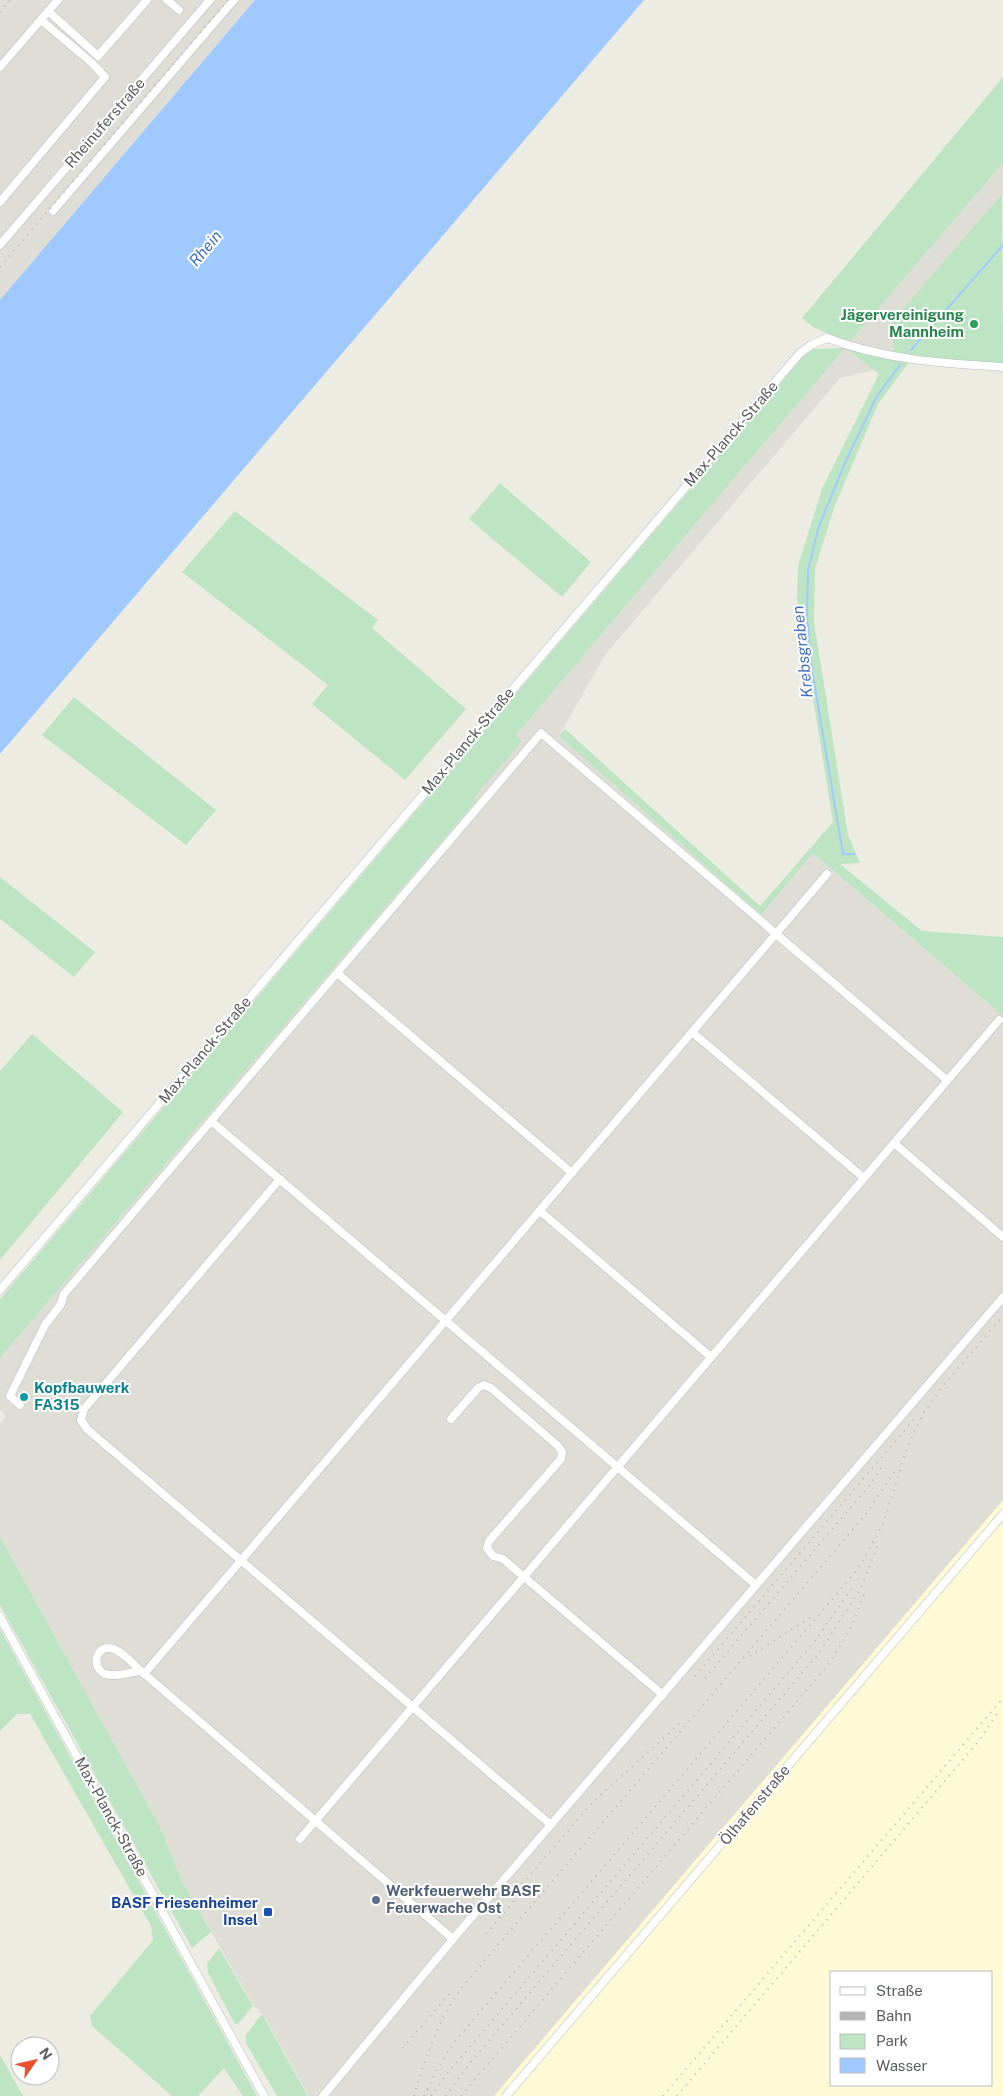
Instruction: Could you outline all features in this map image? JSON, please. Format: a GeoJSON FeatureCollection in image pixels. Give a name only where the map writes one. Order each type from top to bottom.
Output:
{"type":"FeatureCollection","features":[{"type":"Feature","properties":{"kind":"street"},"geometry":{"type":"LineString","coordinates":[[0,67],[58,0]]}},
{"type":"Feature","properties":{"kind":"street"},"geometry":{"type":"LineString","coordinates":[[92,63],[147,0]]}},
{"type":"Feature","properties":{"kind":"street"},"geometry":{"type":"LineString","coordinates":[[167,0],[179,10]]}},
{"type":"Feature","properties":{"kind":"street","name":"Rheinuferstraße"},"geometry":{"type":"LineString","coordinates":[[0,245],[210,0]]}},
{"type":"Feature","properties":{"kind":"street"},"geometry":{"type":"LineString","coordinates":[[53,211],[234,0]]}},
{"type":"Feature","properties":{"kind":"street"},"geometry":{"type":"LineString","coordinates":[[48,12],[98,56]]}},
{"type":"Feature","properties":{"kind":"street"},"geometry":{"type":"LineString","coordinates":[[0,202],[104,81],[105,77],[92,63],[41,20]]}},
{"type":"Feature","properties":{"kind":"street","name":"Max-Planck-Straße"},"geometry":{"type":"LineString","coordinates":[[0,1290],[800,353],[811,345],[827,338],[853,348],[891,357],[1003,367]]}},
{"type":"Feature","properties":{"kind":"street"},"geometry":{"type":"LineString","coordinates":[[20,1405],[10,1396],[45,1325],[61,1304],[64,1294],[541,733],[947,1080]]}},
{"type":"Feature","properties":{"kind":"street"},"geometry":{"type":"LineString","coordinates":[[453,1939],[315,1821],[143,1672],[116,1649],[107,1648],[100,1650],[96,1657],[96,1665],[102,1673],[110,1675],[143,1672],[241,1561],[827,874]]}},
{"type":"Feature","properties":{"kind":"street"},"geometry":{"type":"LineString","coordinates":[[337,973],[572,1173]]}},
{"type":"Feature","properties":{"kind":"street"},"geometry":{"type":"LineString","coordinates":[[300,1839],[998,1020]]}},
{"type":"Feature","properties":{"kind":"street"},"geometry":{"type":"LineString","coordinates":[[692,1032],[864,1178]]}},
{"type":"Feature","properties":{"kind":"street"},"geometry":{"type":"LineString","coordinates":[[211,1121],[756,1585]]}},
{"type":"Feature","properties":{"kind":"street"},"geometry":{"type":"LineString","coordinates":[[894,1143],[1003,1237]]}},
{"type":"Feature","properties":{"kind":"street"},"geometry":{"type":"LineString","coordinates":[[280,1179],[84,1409],[81,1420],[87,1430],[551,1825]]}},
{"type":"Feature","properties":{"kind":"street"},"geometry":{"type":"LineString","coordinates":[[540,1211],[711,1357]]}},
{"type":"Feature","properties":{"kind":"street"},"geometry":{"type":"LineString","coordinates":[[322,2096],[453,1939],[1003,1297]]}},
{"type":"Feature","properties":{"kind":"street"},"geometry":{"type":"LineString","coordinates":[[452,1419],[478,1388],[484,1385],[491,1388],[558,1446],[562,1452],[561,1459],[498,1531],[487,1548],[493,1556],[503,1559],[663,1695]]}},
{"type":"Feature","properties":{"kind":"street","name":"Ölhafenstraße"},"geometry":{"type":"LineString","coordinates":[[506,2096],[1003,1514]]}},
{"type":"Feature","properties":{"kind":"street","name":"Max-Planck-Straße"},"geometry":{"type":"LineString","coordinates":[[0,1617],[264,2096]]}},
{"type":"Feature","properties":{"kind":"shaded area"},"geometry":{"type":"Polygon","coordinates":[[[0,0],[255,0],[0,300],[0,0]]]}},
{"type":"Feature","properties":{"kind":"shaded area"},"geometry":{"type":"Polygon","coordinates":[[[1003,163],[1003,195],[891,323],[894,356],[849,343],[1003,163]]]}},
{"type":"Feature","properties":{"kind":"shaded area"},"geometry":{"type":"Polygon","coordinates":[[[845,348],[874,370],[840,378],[605,655],[559,736],[761,915],[813,853],[1003,1016],[1003,1500],[494,2096],[309,2096],[263,2014],[254,2006],[182,1882],[161,1829],[0,1537],[0,1424],[6,1416],[0,1410],[0,1358],[476,801],[473,798],[522,741],[516,735],[845,348]]]}},
{"type":"Feature","properties":{"kind":"shaded area"},"geometry":{"type":"Polygon","coordinates":[[[1003,1500],[1003,2096],[494,2096],[618,1950],[1003,1500]]]}},
{"type":"Feature","properties":{"kind":"green space"},"geometry":{"type":"Polygon","coordinates":[[[1003,77],[1003,163],[849,343],[813,327],[802,318],[1003,77]]]}},
{"type":"Feature","properties":{"kind":"green space"},"geometry":{"type":"Polygon","coordinates":[[[1002,194],[1003,364],[913,357],[878,404],[834,508],[815,569],[814,622],[848,835],[860,863],[840,864],[922,931],[1003,937],[1003,1016],[813,853],[761,915],[559,736],[565,729],[760,906],[833,822],[797,599],[798,566],[822,489],[879,374],[845,348],[849,343],[894,355],[891,323],[1002,194]]]}},
{"type":"Feature","properties":{"kind":"green space"},"geometry":{"type":"Polygon","coordinates":[[[845,348],[516,735],[522,741],[474,798],[476,801],[0,1358],[0,1299],[803,357],[814,349],[845,348]]]}},
{"type":"Feature","properties":{"kind":"green space"},"geometry":{"type":"Polygon","coordinates":[[[500,483],[591,562],[562,597],[469,519],[500,483]]]}},
{"type":"Feature","properties":{"kind":"green space"},"geometry":{"type":"Polygon","coordinates":[[[235,511],[378,620],[372,628],[466,709],[405,780],[312,704],[328,685],[182,572],[235,511]]]}},
{"type":"Feature","properties":{"kind":"green space"},"geometry":{"type":"Polygon","coordinates":[[[74,697],[216,810],[186,845],[42,735],[74,697]]]}},
{"type":"Feature","properties":{"kind":"green space"},"geometry":{"type":"Polygon","coordinates":[[[0,877],[95,952],[74,977],[0,919],[0,877]]]}},
{"type":"Feature","properties":{"kind":"green space"},"geometry":{"type":"Polygon","coordinates":[[[32,1034],[123,1112],[0,1260],[0,1071],[32,1034]]]}},
{"type":"Feature","properties":{"kind":"green space"},"geometry":{"type":"Polygon","coordinates":[[[0,1537],[161,1829],[182,1882],[211,1932],[192,1948],[0,1605],[0,1537]]]}},
{"type":"Feature","properties":{"kind":"green space"},"geometry":{"type":"Polygon","coordinates":[[[0,1629],[257,2096],[243,2096],[224,2068],[198,2096],[172,2096],[92,2026],[90,2016],[153,1940],[151,1926],[30,1714],[17,1714],[0,1731],[0,1629]]]}},
{"type":"Feature","properties":{"kind":"green space"},"geometry":{"type":"Polygon","coordinates":[[[219,1948],[253,2006],[238,2024],[235,2024],[208,1973],[207,1964],[219,1948]]]}},
{"type":"Feature","properties":{"kind":"green space"},"geometry":{"type":"Polygon","coordinates":[[[262,2014],[308,2096],[277,2096],[246,2043],[245,2036],[262,2014]]]}},
{"type":"Feature","properties":{"kind":"green space"},"geometry":{"type":"Polygon","coordinates":[[[0,2055],[10,2073],[10,2086],[17,2086],[23,2096],[0,2096],[0,2055]]]}},
{"type":"Feature","properties":{"kind":"water","name":"Rhein"},"geometry":{"type":"Polygon","coordinates":[[[255,0],[644,0],[0,754],[0,300],[255,0]]]}},
{"type":"Feature","properties":{"kind":"waterway","name":"Krebsgraben"},"geometry":{"type":"LineString","coordinates":[[911,350],[1003,245]]}},
{"type":"Feature","properties":{"kind":"waterway","name":"Krebsgraben"},"geometry":{"type":"LineString","coordinates":[[855,854],[843,854],[811,664],[807,616],[808,570],[818,529],[844,465],[877,396],[900,365]]}},
{"type":"Feature","properties":{"kind":"railway"},"geometry":{"type":"LineString","coordinates":[[0,12],[10,0]]}},
{"type":"Feature","properties":{"kind":"railway"},"geometry":{"type":"LineString","coordinates":[[0,267],[228,0]]}},
{"type":"Feature","properties":{"kind":"railway"},"geometry":{"type":"LineString","coordinates":[[424,2096],[437,2069],[456,2040],[858,1569],[883,1524],[908,1445],[923,1414],[942,1387],[1003,1316]]}},
{"type":"Feature","properties":{"kind":"railway"},"geometry":{"type":"LineString","coordinates":[[695,1676],[916,1417]]}},
{"type":"Feature","properties":{"kind":"railway"},"geometry":{"type":"LineString","coordinates":[[705,1678],[869,1486],[883,1465]]}},
{"type":"Feature","properties":{"kind":"railway"},"geometry":{"type":"LineString","coordinates":[[414,2096],[423,2067],[440,2025],[463,1986],[866,1514],[895,1471]]}},
{"type":"Feature","properties":{"kind":"railway"},"geometry":{"type":"LineString","coordinates":[[446,2096],[470,2063],[819,1653],[860,1590],[878,1545]]}},
{"type":"Feature","properties":{"kind":"railway"},"geometry":{"type":"LineString","coordinates":[[431,2096],[446,2075],[815,1641],[852,1588]]}},
{"type":"Feature","properties":{"kind":"railway"},"geometry":{"type":"LineString","coordinates":[[461,2096],[828,1665],[850,1630],[865,1591]]}},
{"type":"Feature","properties":{"kind":"railway"},"geometry":{"type":"LineString","coordinates":[[750,1656],[813,1616]]}},
{"type":"Feature","properties":{"kind":"railway"},"geometry":{"type":"LineString","coordinates":[[663,2096],[1003,1698]]}},
{"type":"Feature","properties":{"kind":"railway"},"geometry":{"type":"LineString","coordinates":[[677,2096],[978,1742],[999,1711]]}},
{"type":"Feature","properties":{"kind":"railway"},"geometry":{"type":"LineString","coordinates":[[522,1884],[593,1802],[680,1723]]}},
{"type":"Feature","properties":{"kind":"railway"},"geometry":{"type":"LineString","coordinates":[[486,1934],[530,1882]]}},
{"type":"Feature","properties":{"kind":"railway"},"geometry":{"type":"LineString","coordinates":[[403,2048],[451,1992]]}},
{"type":"Feature","properties":{"kind":"place","name":"Jägervereinigung Mannheim"},"geometry":{"type":"Point","coordinates":[974,324]}},
{"type":"Feature","properties":{"kind":"place","name":"Kopfbauwerk FA315"},"geometry":{"type":"Point","coordinates":[24,1397]}},
{"type":"Feature","properties":{"kind":"place","name":"Werkfeuerwehr BASF Feuerwache Ost"},"geometry":{"type":"Point","coordinates":[376,1900]}},
{"type":"Feature","properties":{"kind":"place","name":"BASF Friesenheimer Insel"},"geometry":{"type":"Point","coordinates":[268,1912]}}]}
